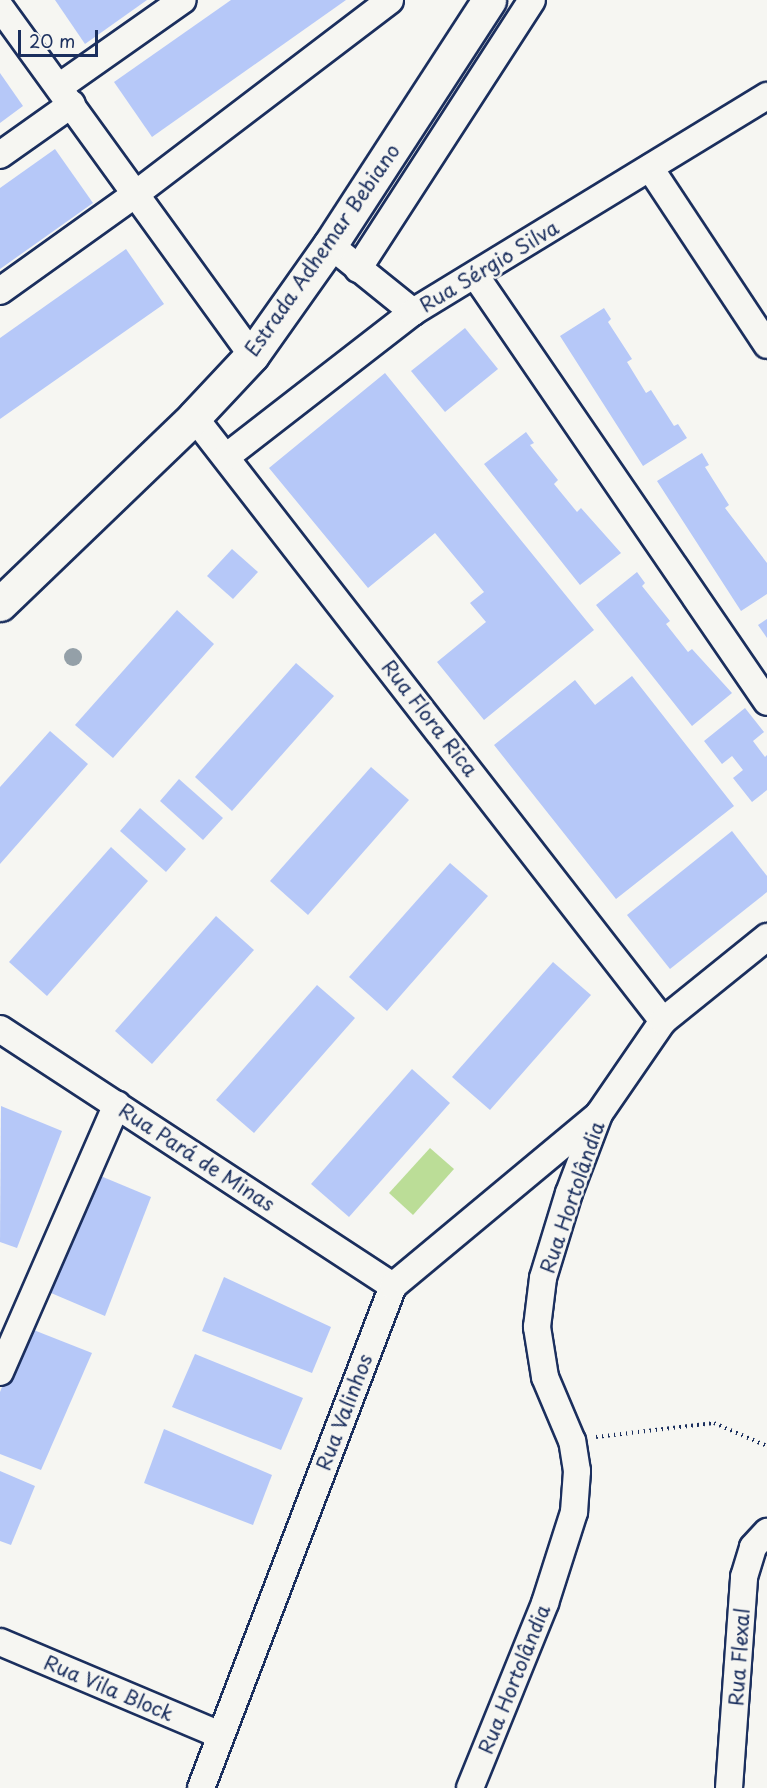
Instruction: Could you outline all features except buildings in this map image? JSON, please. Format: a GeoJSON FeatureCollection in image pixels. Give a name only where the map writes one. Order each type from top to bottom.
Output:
{"type":"FeatureCollection","features":[{"type":"Feature","properties":{"kind":"main road","name":"Estrada Adhemar Bebiano"},"geometry":{"type":"LineString","coordinates":[[0,604],[194,417],[252,355],[330,245],[489,0]]}},
{"type":"Feature","properties":{"kind":"street"},"geometry":{"type":"LineString","coordinates":[[0,155],[65,96],[183,0]]}},
{"type":"Feature","properties":{"kind":"street"},"geometry":{"type":"LineString","coordinates":[[0,291],[137,193],[390,0]]}},
{"type":"Feature","properties":{"kind":"street","name":"Estrada Adhemar Bebiano"},"geometry":{"type":"LineString","coordinates":[[358,269],[532,0]]}},
{"type":"Feature","properties":{"kind":"street"},"geometry":{"type":"LineString","coordinates":[[0,7],[137,193],[252,355]]}},
{"type":"Feature","properties":{"kind":"street","name":"Rua Sérgio Silva"},"geometry":{"type":"LineString","coordinates":[[226,457],[413,312],[767,96]]}},
{"type":"Feature","properties":{"kind":"street"},"geometry":{"type":"LineString","coordinates":[[650,168],[767,345]]}},
{"type":"Feature","properties":{"kind":"street"},"geometry":{"type":"LineString","coordinates":[[330,245],[413,312]]}},
{"type":"Feature","properties":{"kind":"street"},"geometry":{"type":"LineString","coordinates":[[475,275],[767,702]]}},
{"type":"Feature","properties":{"kind":"street","name":"Rua Flora Rica"},"geometry":{"type":"LineString","coordinates":[[194,417],[663,1021]]}},
{"type":"Feature","properties":{"kind":"street","name":"Rua Hortolândia"},"geometry":{"type":"LineString","coordinates":[[470,1788],[545,1603],[574,1512],[577,1472],[572,1441],[545,1377],[537,1327],[543,1278],[568,1193],[599,1114],[663,1021],[767,937]]}},
{"type":"Feature","properties":{"kind":"street","name":"Rua Pará de Minas"},"geometry":{"type":"LineString","coordinates":[[0,1029],[393,1286]]}},
{"type":"Feature","properties":{"kind":"street"},"geometry":{"type":"LineString","coordinates":[[0,1372],[117,1104]]}},
{"type":"Feature","properties":{"kind":"street","name":"Rua Valinhos"},"geometry":{"type":"LineString","coordinates":[[201,1788],[218,1734],[393,1286],[599,1114]]}},
{"type":"Feature","properties":{"kind":"street","name":"Rua Flexal"},"geometry":{"type":"LineString","coordinates":[[729,1788],[744,1577],[753,1546],[767,1532]]}},
{"type":"Feature","properties":{"kind":"street","name":"Rua Vila Block"},"geometry":{"type":"LineString","coordinates":[[0,1642],[218,1734]]}},
{"type":"Feature","properties":{"kind":"path"},"geometry":{"type":"LineString","coordinates":[[572,1441],[714,1423],[767,1446]]}},
{"type":"Feature","properties":{"kind":"green space"},"geometry":{"type":"Polygon","coordinates":[[[430,1148],[454,1169],[413,1215],[389,1193],[430,1148]]]}}]}
